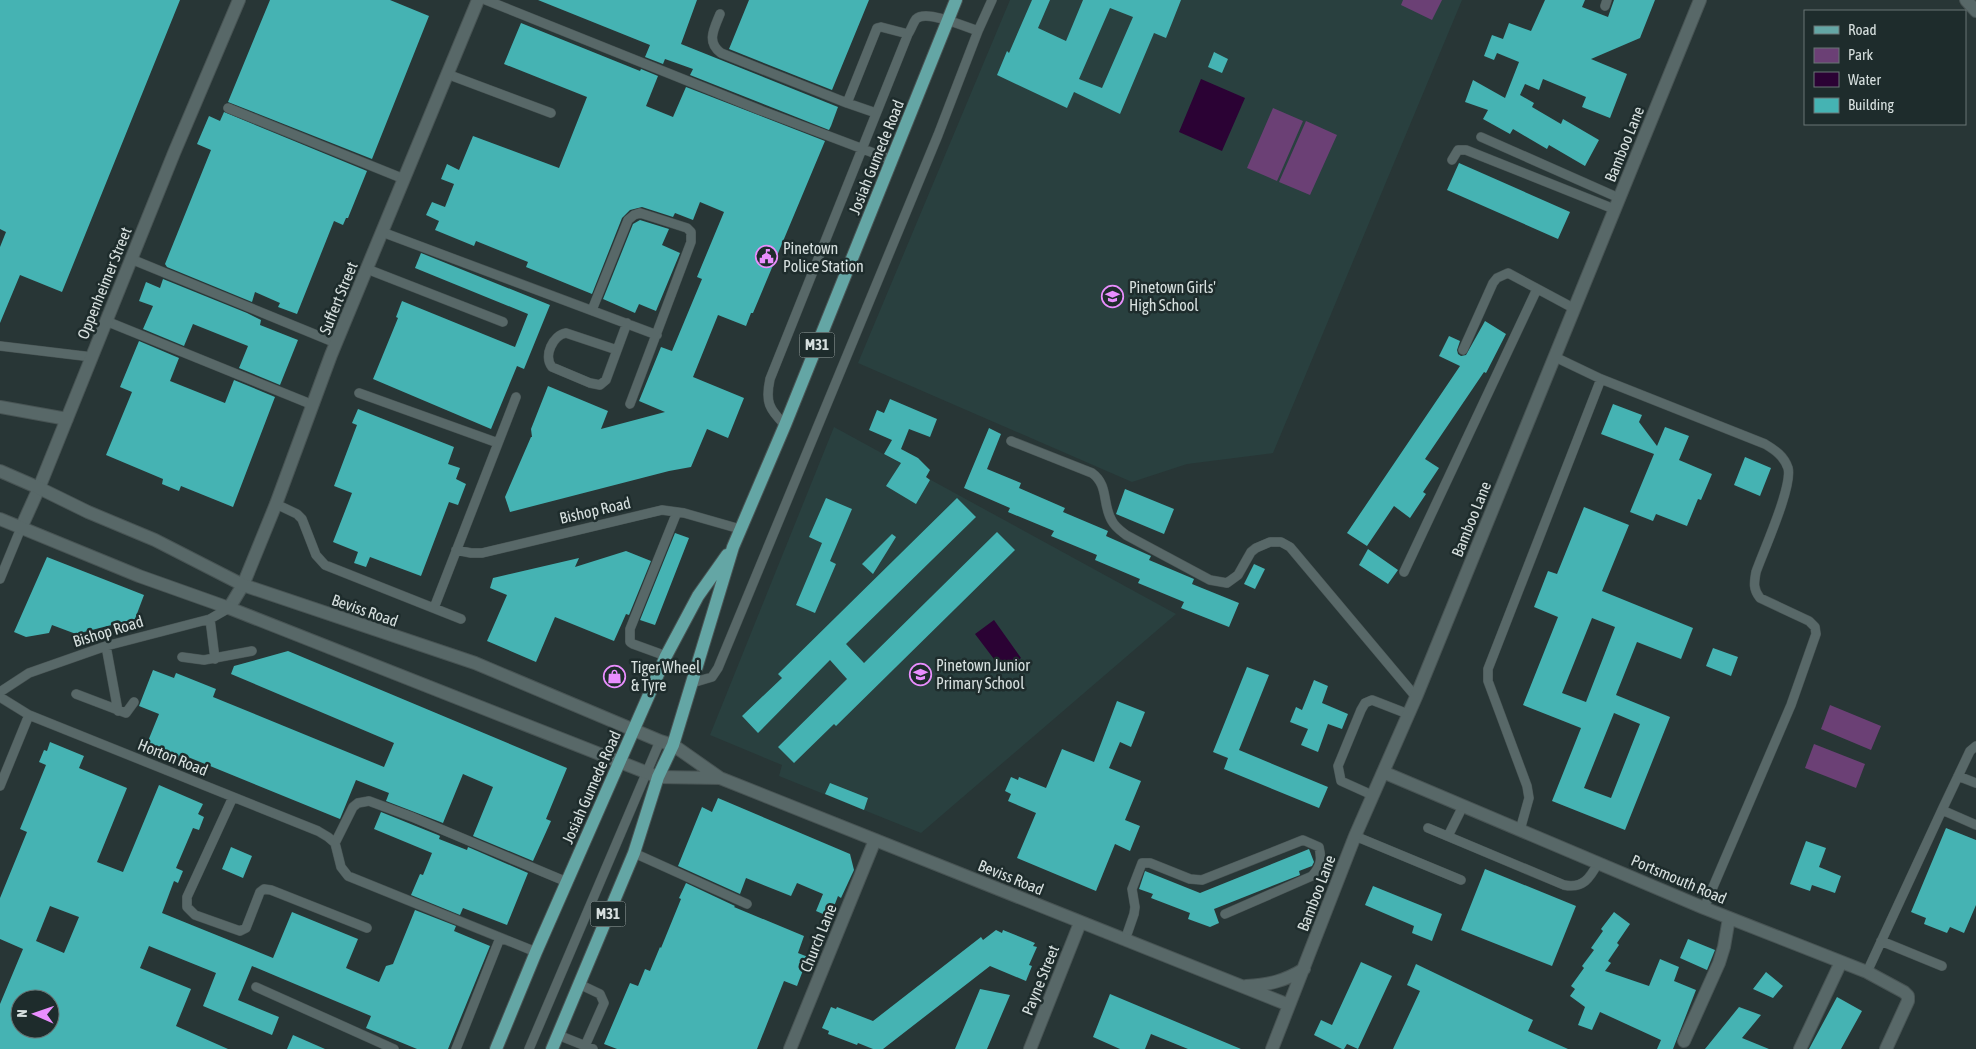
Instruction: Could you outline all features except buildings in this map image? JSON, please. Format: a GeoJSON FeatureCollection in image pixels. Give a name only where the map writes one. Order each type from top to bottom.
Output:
{"type":"FeatureCollection","features":[{"type":"Feature","properties":{"kind":"main road","name":"Josiah Gumede Road"},"geometry":{"type":"LineString","coordinates":[[552,1049],[634,853],[653,774],[673,745],[733,546],[785,425],[956,0]]}},
{"type":"Feature","properties":{"kind":"main road","name":"Josiah Gumede Road"},"geometry":{"type":"LineString","coordinates":[[496,1049],[536,952],[666,656],[698,596],[733,546]]}},
{"type":"Feature","properties":{"kind":"street","name":"Oppenheimer Street"},"geometry":{"type":"LineString","coordinates":[[21,528],[40,488],[174,152],[239,0]]}},
{"type":"Feature","properties":{"kind":"street","name":"Suffert Street"},"geometry":{"type":"LineString","coordinates":[[229,608],[243,586],[276,504],[336,343],[478,0]]}},
{"type":"Feature","properties":{"kind":"street","name":"Bamboo Lane"},"geometry":{"type":"LineString","coordinates":[[1272,1049],[1355,836],[1416,696],[1700,0]]}},
{"type":"Feature","properties":{"kind":"street"},"geometry":{"type":"LineString","coordinates":[[1966,0],[1976,11]]}},
{"type":"Feature","properties":{"kind":"street"},"geometry":{"type":"LineString","coordinates":[[0,407],[67,418]]}},
{"type":"Feature","properties":{"kind":"street","name":"Beviss Road"},"geometry":{"type":"LineString","coordinates":[[0,471],[88,512],[155,540],[243,586],[475,664],[673,745],[720,778],[1289,1005]]}},
{"type":"Feature","properties":{"kind":"street","name":"Beviss Road"},"geometry":{"type":"LineString","coordinates":[[0,519],[139,576],[229,608],[653,774],[720,778]]}},
{"type":"Feature","properties":{"kind":"street","name":"Portsmouth Road"},"geometry":{"type":"LineString","coordinates":[[1383,772],[1704,908],[1867,972],[1904,992],[1908,996],[1908,1001],[1886,1049]]}},
{"type":"Feature","properties":{"kind":"street","name":"Church Lane"},"geometry":{"type":"LineString","coordinates":[[790,1049],[875,840]]}},
{"type":"Feature","properties":{"kind":"street"},"geometry":{"type":"LineString","coordinates":[[1684,1041],[1719,963],[1729,918]]}},
{"type":"Feature","properties":{"kind":"street","name":"Payne Street"},"geometry":{"type":"LineString","coordinates":[[1030,1049],[1080,923]]}},
{"type":"Feature","properties":{"kind":"street"},"geometry":{"type":"LineString","coordinates":[[1800,1049],[1841,962]]}},
{"type":"Feature","properties":{"kind":"street"},"geometry":{"type":"LineString","coordinates":[[1240,986],[1278,982],[1304,969]]}},
{"type":"Feature","properties":{"kind":"lane"},"geometry":{"type":"LineString","coordinates":[[486,0],[760,110],[892,160]]}},
{"type":"Feature","properties":{"kind":"lane"},"geometry":{"type":"LineString","coordinates":[[692,683],[712,677],[718,668],[992,0]]}},
{"type":"Feature","properties":{"kind":"lane"},"geometry":{"type":"LineString","coordinates":[[720,14],[711,36],[716,50],[721,54],[876,113]]}},
{"type":"Feature","properties":{"kind":"lane"},"geometry":{"type":"LineString","coordinates":[[785,425],[772,411],[768,402],[767,390],[770,379],[908,34],[920,16],[948,20],[978,31]]}},
{"type":"Feature","properties":{"kind":"lane"},"geometry":{"type":"LineString","coordinates":[[847,102],[877,28],[882,27],[908,34]]}},
{"type":"Feature","properties":{"kind":"lane"},"geometry":{"type":"LineString","coordinates":[[447,74],[551,113]]}},
{"type":"Feature","properties":{"kind":"lane"},"geometry":{"type":"LineString","coordinates":[[228,108],[404,179]]}},
{"type":"Feature","properties":{"kind":"lane"},"geometry":{"type":"LineString","coordinates":[[1481,137],[1617,204]]}},
{"type":"Feature","properties":{"kind":"lane"},"geometry":{"type":"LineString","coordinates":[[1452,160],[1458,150],[1466,150],[1617,204]]}},
{"type":"Feature","properties":{"kind":"lane"},"geometry":{"type":"LineString","coordinates":[[592,310],[628,220],[640,213],[687,228],[692,236],[691,242],[630,404]]}},
{"type":"Feature","properties":{"kind":"lane"},"geometry":{"type":"LineString","coordinates":[[382,232],[657,335]]}},
{"type":"Feature","properties":{"kind":"lane"},"geometry":{"type":"LineString","coordinates":[[131,259],[336,343]]}},
{"type":"Feature","properties":{"kind":"lane"},"geometry":{"type":"LineString","coordinates":[[367,269],[503,322]]}},
{"type":"Feature","properties":{"kind":"lane"},"geometry":{"type":"LineString","coordinates":[[1463,350],[1497,278],[1508,273],[1575,309]]}},
{"type":"Feature","properties":{"kind":"lane"},"geometry":{"type":"LineString","coordinates":[[1404,572],[1537,288]]}},
{"type":"Feature","properties":{"kind":"lane"},"geometry":{"type":"LineString","coordinates":[[106,321],[313,405]]}},
{"type":"Feature","properties":{"kind":"lane"},"geometry":{"type":"LineString","coordinates":[[617,350],[566,333],[559,334],[555,338],[548,356],[552,367],[590,383],[600,385],[606,380],[627,323]]}},
{"type":"Feature","properties":{"kind":"lane"},"geometry":{"type":"LineString","coordinates":[[0,346],[92,357]]}},
{"type":"Feature","properties":{"kind":"lane"},"geometry":{"type":"LineString","coordinates":[[1555,357],[1601,380],[1765,444],[1776,450],[1783,458],[1789,470],[1787,488],[1756,572],[1755,592],[1760,598],[1810,621],[1815,627],[1816,634],[1792,705],[1704,908]]}},
{"type":"Feature","properties":{"kind":"lane"},"geometry":{"type":"LineString","coordinates":[[1520,830],[1528,798],[1527,786],[1488,681],[1488,669],[1601,380]]}},
{"type":"Feature","properties":{"kind":"lane"},"geometry":{"type":"LineString","coordinates":[[359,393],[498,443]]}},
{"type":"Feature","properties":{"kind":"lane"},"geometry":{"type":"LineString","coordinates":[[434,608],[516,397]]}},
{"type":"Feature","properties":{"kind":"lane"},"geometry":{"type":"LineString","coordinates":[[1011,441],[1092,473],[1103,486],[1109,515],[1118,529],[1210,580],[1227,583],[1238,575],[1250,552],[1262,544],[1281,542],[1290,546],[1416,696]]}},
{"type":"Feature","properties":{"kind":"lane"},"geometry":{"type":"LineString","coordinates":[[276,504],[297,514],[302,519],[316,555],[325,565],[460,619]]}},
{"type":"Feature","properties":{"kind":"lane","name":"Bishop Road"},"geometry":{"type":"LineString","coordinates":[[456,550],[482,553],[662,510],[677,512],[740,529]]}},
{"type":"Feature","properties":{"kind":"lane"},"geometry":{"type":"LineString","coordinates":[[666,656],[633,644],[630,642],[629,636],[630,629],[677,512]]}},
{"type":"Feature","properties":{"kind":"lane","name":"Oppenheimer Street"},"geometry":{"type":"LineString","coordinates":[[0,579],[21,528]]}},
{"type":"Feature","properties":{"kind":"lane","name":"Bishop Road"},"geometry":{"type":"LineString","coordinates":[[0,692],[29,673],[106,646],[210,619],[229,608]]}},
{"type":"Feature","properties":{"kind":"lane"},"geometry":{"type":"LineString","coordinates":[[210,619],[215,659]]}},
{"type":"Feature","properties":{"kind":"lane"},"geometry":{"type":"LineString","coordinates":[[106,646],[118,711]]}},
{"type":"Feature","properties":{"kind":"lane"},"geometry":{"type":"LineString","coordinates":[[182,657],[204,660],[215,659],[252,650]]}},
{"type":"Feature","properties":{"kind":"lane"},"geometry":{"type":"LineString","coordinates":[[76,694],[126,713],[134,702]]}},
{"type":"Feature","properties":{"kind":"lane","name":"Horton Road"},"geometry":{"type":"LineString","coordinates":[[0,697],[29,715],[328,836],[335,843]]}},
{"type":"Feature","properties":{"kind":"lane"},"geometry":{"type":"LineString","coordinates":[[1372,795],[1341,781],[1339,774],[1338,766],[1361,710],[1365,703],[1372,700],[1408,714]]}},
{"type":"Feature","properties":{"kind":"lane"},"geometry":{"type":"LineString","coordinates":[[0,786],[29,715]]}},
{"type":"Feature","properties":{"kind":"lane"},"geometry":{"type":"LineString","coordinates":[[529,1049],[653,774],[660,741]]}},
{"type":"Feature","properties":{"kind":"lane"},"geometry":{"type":"LineString","coordinates":[[1867,972],[1970,751],[1976,746]]}},
{"type":"Feature","properties":{"kind":"lane"},"geometry":{"type":"LineString","coordinates":[[1958,776],[1976,784]]}},
{"type":"Feature","properties":{"kind":"lane"},"geometry":{"type":"LineString","coordinates":[[233,798],[186,897],[188,907],[195,915],[240,931],[246,928],[260,892],[264,889],[367,928]]}},
{"type":"Feature","properties":{"kind":"lane"},"geometry":{"type":"LineString","coordinates":[[536,952],[348,876],[341,867],[335,843],[353,807],[358,802],[369,801],[567,882]]}},
{"type":"Feature","properties":{"kind":"lane"},"geometry":{"type":"LineString","coordinates":[[1448,836],[1463,806]]}},
{"type":"Feature","properties":{"kind":"lane"},"geometry":{"type":"LineString","coordinates":[[1942,810],[1976,825]]}},
{"type":"Feature","properties":{"kind":"lane"},"geometry":{"type":"LineString","coordinates":[[1428,828],[1572,887],[1588,880],[1598,863]]}},
{"type":"Feature","properties":{"kind":"lane"},"geometry":{"type":"LineString","coordinates":[[1355,836],[1461,880]]}},
{"type":"Feature","properties":{"kind":"lane"},"geometry":{"type":"LineString","coordinates":[[1125,940],[1135,907],[1132,889],[1142,863],[1150,863],[1190,879],[1202,880],[1303,840],[1319,847],[1321,866],[1312,876],[1225,914]]}},
{"type":"Feature","properties":{"kind":"lane"},"geometry":{"type":"LineString","coordinates":[[634,853],[747,904]]}},
{"type":"Feature","properties":{"kind":"lane"},"geometry":{"type":"LineString","coordinates":[[456,1049],[500,938]]}},
{"type":"Feature","properties":{"kind":"lane"},"geometry":{"type":"LineString","coordinates":[[1881,941],[1942,966]]}},
{"type":"Feature","properties":{"kind":"lane"},"geometry":{"type":"LineString","coordinates":[[558,1035],[589,1047],[604,1003],[600,994],[579,984]]}},
{"type":"Feature","properties":{"kind":"lane"},"geometry":{"type":"LineString","coordinates":[[256,986],[394,1049]]}},
{"type":"Feature","properties":{"kind":"shaded area","name":"Pinetown Girls' High School"},"geometry":{"type":"Polygon","coordinates":[[[1010,0],[1462,0],[1273,453],[1187,464],[1132,482],[858,363],[1010,0]]]}},
{"type":"Feature","properties":{"kind":"shaded area","name":"Pinetown Junior Primary School"},"geometry":{"type":"Polygon","coordinates":[[[834,427],[1176,614],[921,833],[779,776],[782,765],[710,735],[834,427]]]}},
{"type":"Feature","properties":{"kind":"green space"},"geometry":{"type":"Polygon","coordinates":[[[1403,0],[1442,0],[1432,20],[1401,5],[1403,0]]]}},
{"type":"Feature","properties":{"kind":"green space"},"geometry":{"type":"Polygon","coordinates":[[[1273,108],[1303,121],[1277,181],[1247,168],[1273,108]]]}},
{"type":"Feature","properties":{"kind":"green space"},"geometry":{"type":"Polygon","coordinates":[[[1306,121],[1337,135],[1310,195],[1279,182],[1306,121]]]}},
{"type":"Feature","properties":{"kind":"green space"},"geometry":{"type":"Polygon","coordinates":[[[1830,705],[1881,726],[1871,750],[1821,729],[1830,705]]]}},
{"type":"Feature","properties":{"kind":"green space"},"geometry":{"type":"Polygon","coordinates":[[[1814,744],[1865,764],[1856,788],[1805,768],[1814,744]]]}},
{"type":"Feature","properties":{"kind":"water"},"geometry":{"type":"Polygon","coordinates":[[[1201,79],[1245,98],[1222,151],[1179,132],[1201,79]]]}},
{"type":"Feature","properties":{"kind":"water"},"geometry":{"type":"Polygon","coordinates":[[[994,620],[1021,658],[1003,671],[975,634],[994,620]]]}},
{"type":"Feature","properties":{"kind":"place","name":"Pinetown Police Station"},"geometry":{"type":"Point","coordinates":[767,257]}},
{"type":"Feature","properties":{"kind":"place","name":"Pinetown Girls' High School"},"geometry":{"type":"Point","coordinates":[1113,296]}},
{"type":"Feature","properties":{"kind":"place","name":"Pinetown Junior Primary School"},"geometry":{"type":"Point","coordinates":[920,674]}},
{"type":"Feature","properties":{"kind":"place","name":"Tiger Wheel & Tyre"},"geometry":{"type":"Point","coordinates":[615,676]}}]}
